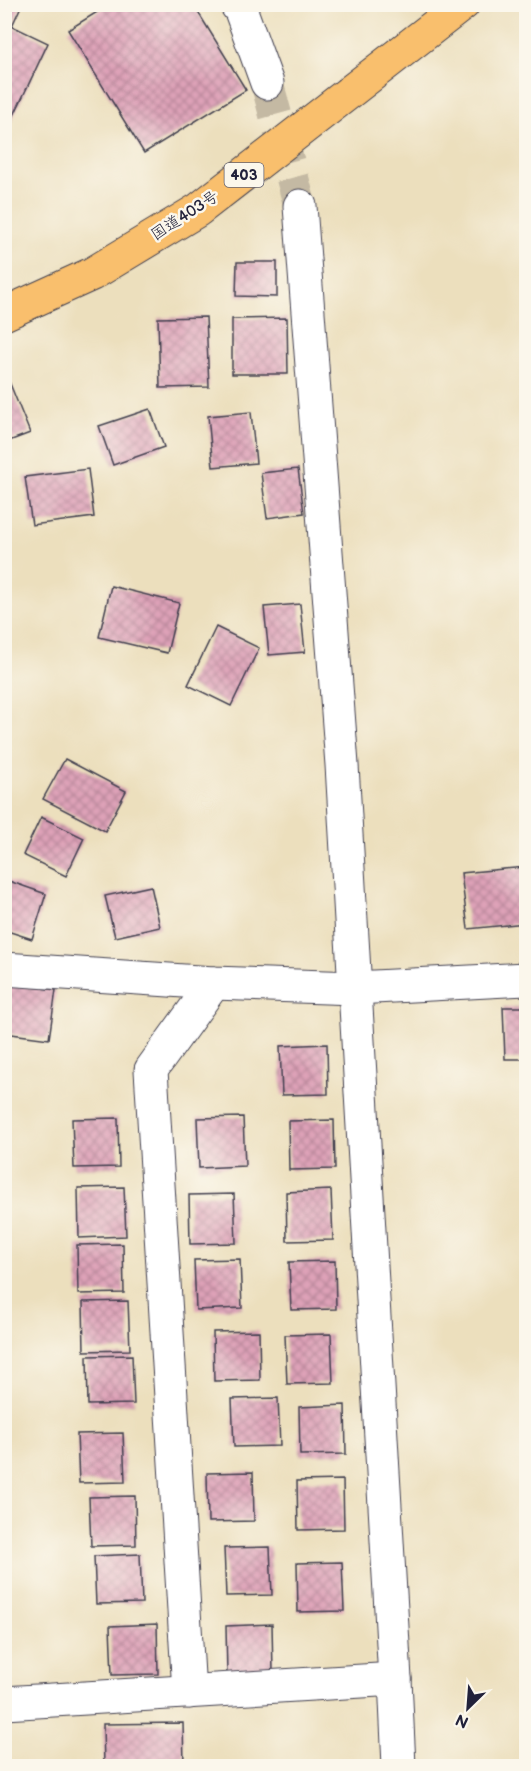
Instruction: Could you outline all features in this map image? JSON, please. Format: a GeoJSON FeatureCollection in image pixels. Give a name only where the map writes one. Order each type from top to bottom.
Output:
{"type":"FeatureCollection","features":[{"type":"Feature","properties":{"kind":"highway","name":"国道403号"},"geometry":{"type":"LineString","coordinates":[[4,314],[92,274],[198,210],[463,4]]}},
{"type":"Feature","properties":{"kind":"street"},"geometry":{"type":"LineString","coordinates":[[236,4],[241,11],[267,83]]}},
{"type":"Feature","properties":{"kind":"street"},"geometry":{"type":"LineString","coordinates":[[300,206],[342,765],[399,1767]]}},
{"type":"Feature","properties":{"kind":"street"},"geometry":{"type":"LineString","coordinates":[[4,969],[214,983],[355,988],[526,979]]}},
{"type":"Feature","properties":{"kind":"street"},"geometry":{"type":"LineString","coordinates":[[189,1692],[151,1070],[214,983]]}},
{"type":"Feature","properties":{"kind":"street"},"geometry":{"type":"LineString","coordinates":[[4,1702],[395,1679]]}},
{"type":"Feature","properties":{"kind":"building"},"geometry":{"type":"Polygon","coordinates":[[[4,4],[22,4],[12,26],[48,43],[8,128],[4,127],[4,4]]]}},
{"type":"Feature","properties":{"kind":"building"},"geometry":{"type":"Polygon","coordinates":[[[110,4],[193,4],[246,90],[144,153],[68,30],[110,4]]]}},
{"type":"Feature","properties":{"kind":"building"},"geometry":{"type":"Polygon","coordinates":[[[237,262],[277,262],[277,297],[236,296],[237,262]]]}},
{"type":"Feature","properties":{"kind":"building"},"geometry":{"type":"Polygon","coordinates":[[[206,317],[209,387],[160,388],[158,318],[206,317]]]}},
{"type":"Feature","properties":{"kind":"building"},"geometry":{"type":"Polygon","coordinates":[[[287,318],[288,374],[232,374],[232,319],[287,318]]]}},
{"type":"Feature","properties":{"kind":"building"},"geometry":{"type":"Polygon","coordinates":[[[4,369],[30,433],[4,443],[4,369]]]}},
{"type":"Feature","properties":{"kind":"building"},"geometry":{"type":"Polygon","coordinates":[[[150,409],[164,447],[113,465],[99,426],[150,409]]]}},
{"type":"Feature","properties":{"kind":"building"},"geometry":{"type":"Polygon","coordinates":[[[251,412],[256,463],[213,467],[208,416],[251,412]]]}},
{"type":"Feature","properties":{"kind":"building"},"geometry":{"type":"Polygon","coordinates":[[[88,469],[94,517],[32,525],[25,477],[88,469]]]}},
{"type":"Feature","properties":{"kind":"building"},"geometry":{"type":"Polygon","coordinates":[[[298,469],[304,513],[267,518],[261,473],[298,469]]]}},
{"type":"Feature","properties":{"kind":"building"},"geometry":{"type":"Polygon","coordinates":[[[111,586],[179,603],[167,653],[99,637],[111,586]]]}},
{"type":"Feature","properties":{"kind":"building"},"geometry":{"type":"Polygon","coordinates":[[[300,604],[305,652],[269,655],[264,607],[300,604]]]}},
{"type":"Feature","properties":{"kind":"building"},"geometry":{"type":"Polygon","coordinates":[[[216,627],[259,648],[231,706],[188,685],[216,627]]]}},
{"type":"Feature","properties":{"kind":"building"},"geometry":{"type":"Polygon","coordinates":[[[65,759],[126,791],[105,831],[43,799],[65,759]]]}},
{"type":"Feature","properties":{"kind":"building"},"geometry":{"type":"Polygon","coordinates":[[[41,817],[84,838],[66,876],[23,855],[41,817]]]}},
{"type":"Feature","properties":{"kind":"building"},"geometry":{"type":"Polygon","coordinates":[[[526,867],[526,923],[468,929],[461,873],[526,867]]]}},
{"type":"Feature","properties":{"kind":"building"},"geometry":{"type":"Polygon","coordinates":[[[6,880],[46,894],[32,939],[4,930],[6,880]]]}},
{"type":"Feature","properties":{"kind":"building"},"geometry":{"type":"Polygon","coordinates":[[[151,886],[160,927],[115,937],[105,896],[151,886]]]}},
{"type":"Feature","properties":{"kind":"building"},"geometry":{"type":"Polygon","coordinates":[[[10,984],[56,990],[49,1039],[4,1033],[10,984]]]}},
{"type":"Feature","properties":{"kind":"building"},"geometry":{"type":"Polygon","coordinates":[[[503,1007],[526,1007],[526,1059],[505,1059],[503,1007]]]}},
{"type":"Feature","properties":{"kind":"building"},"geometry":{"type":"Polygon","coordinates":[[[327,1044],[328,1094],[282,1095],[280,1046],[327,1044]]]}},
{"type":"Feature","properties":{"kind":"building"},"geometry":{"type":"Polygon","coordinates":[[[243,1117],[245,1166],[199,1168],[197,1118],[243,1117]]]}},
{"type":"Feature","properties":{"kind":"building"},"geometry":{"type":"Polygon","coordinates":[[[118,1118],[119,1167],[74,1168],[72,1119],[118,1118]]]}},
{"type":"Feature","properties":{"kind":"building"},"geometry":{"type":"Polygon","coordinates":[[[334,1120],[335,1169],[289,1170],[288,1121],[334,1120]]]}},
{"type":"Feature","properties":{"kind":"building"},"geometry":{"type":"Polygon","coordinates":[[[124,1187],[126,1236],[79,1238],[78,1188],[124,1187]]]}},
{"type":"Feature","properties":{"kind":"building"},"geometry":{"type":"Polygon","coordinates":[[[331,1190],[333,1240],[287,1241],[286,1192],[331,1190]]]}},
{"type":"Feature","properties":{"kind":"building"},"geometry":{"type":"Polygon","coordinates":[[[234,1194],[236,1243],[190,1244],[189,1195],[234,1194]]]}},
{"type":"Feature","properties":{"kind":"building"},"geometry":{"type":"Polygon","coordinates":[[[123,1244],[124,1293],[78,1294],[77,1245],[123,1244]]]}},
{"type":"Feature","properties":{"kind":"building"},"geometry":{"type":"Polygon","coordinates":[[[240,1259],[242,1308],[196,1310],[194,1260],[240,1259]]]}},
{"type":"Feature","properties":{"kind":"building"},"geometry":{"type":"Polygon","coordinates":[[[335,1261],[336,1309],[291,1310],[289,1262],[335,1261]]]}},
{"type":"Feature","properties":{"kind":"building"},"geometry":{"type":"Polygon","coordinates":[[[128,1301],[130,1350],[84,1351],[83,1302],[128,1301]]]}},
{"type":"Feature","properties":{"kind":"building"},"geometry":{"type":"Polygon","coordinates":[[[259,1331],[260,1380],[214,1381],[213,1332],[259,1331]]]}},
{"type":"Feature","properties":{"kind":"building"},"geometry":{"type":"Polygon","coordinates":[[[331,1334],[333,1383],[287,1384],[285,1335],[331,1334]]]}},
{"type":"Feature","properties":{"kind":"building"},"geometry":{"type":"Polygon","coordinates":[[[132,1355],[134,1404],[88,1405],[87,1356],[132,1355]]]}},
{"type":"Feature","properties":{"kind":"building"},"geometry":{"type":"Polygon","coordinates":[[[278,1398],[280,1446],[234,1447],[232,1399],[278,1398]]]}},
{"type":"Feature","properties":{"kind":"building"},"geometry":{"type":"Polygon","coordinates":[[[345,1405],[346,1454],[300,1455],[299,1407],[345,1405]]]}},
{"type":"Feature","properties":{"kind":"building"},"geometry":{"type":"Polygon","coordinates":[[[123,1433],[125,1482],[79,1483],[77,1434],[123,1433]]]}},
{"type":"Feature","properties":{"kind":"building"},"geometry":{"type":"Polygon","coordinates":[[[253,1472],[254,1521],[208,1522],[207,1473],[253,1472]]]}},
{"type":"Feature","properties":{"kind":"building"},"geometry":{"type":"Polygon","coordinates":[[[343,1480],[344,1529],[298,1530],[297,1481],[343,1480]]]}},
{"type":"Feature","properties":{"kind":"building"},"geometry":{"type":"Polygon","coordinates":[[[135,1496],[136,1545],[91,1546],[89,1497],[135,1496]]]}},
{"type":"Feature","properties":{"kind":"building"},"geometry":{"type":"Polygon","coordinates":[[[270,1547],[272,1595],[226,1596],[224,1548],[270,1547]]]}},
{"type":"Feature","properties":{"kind":"building"},"geometry":{"type":"Polygon","coordinates":[[[140,1554],[142,1603],[96,1604],[94,1556],[140,1554]]]}},
{"type":"Feature","properties":{"kind":"building"},"geometry":{"type":"Polygon","coordinates":[[[342,1562],[344,1611],[298,1612],[297,1563],[342,1562]]]}},
{"type":"Feature","properties":{"kind":"building"},"geometry":{"type":"Polygon","coordinates":[[[157,1624],[158,1674],[112,1675],[110,1626],[157,1624]]]}},
{"type":"Feature","properties":{"kind":"building"},"geometry":{"type":"Polygon","coordinates":[[[272,1624],[273,1674],[227,1675],[226,1626],[272,1624]]]}},
{"type":"Feature","properties":{"kind":"building"},"geometry":{"type":"Polygon","coordinates":[[[183,1723],[184,1766],[104,1766],[103,1724],[183,1723]]]}},
{"type":"Feature","properties":{"kind":"tunnel"},"geometry":{"type":"LineString","coordinates":[[267,83],[300,206]]}}]}
